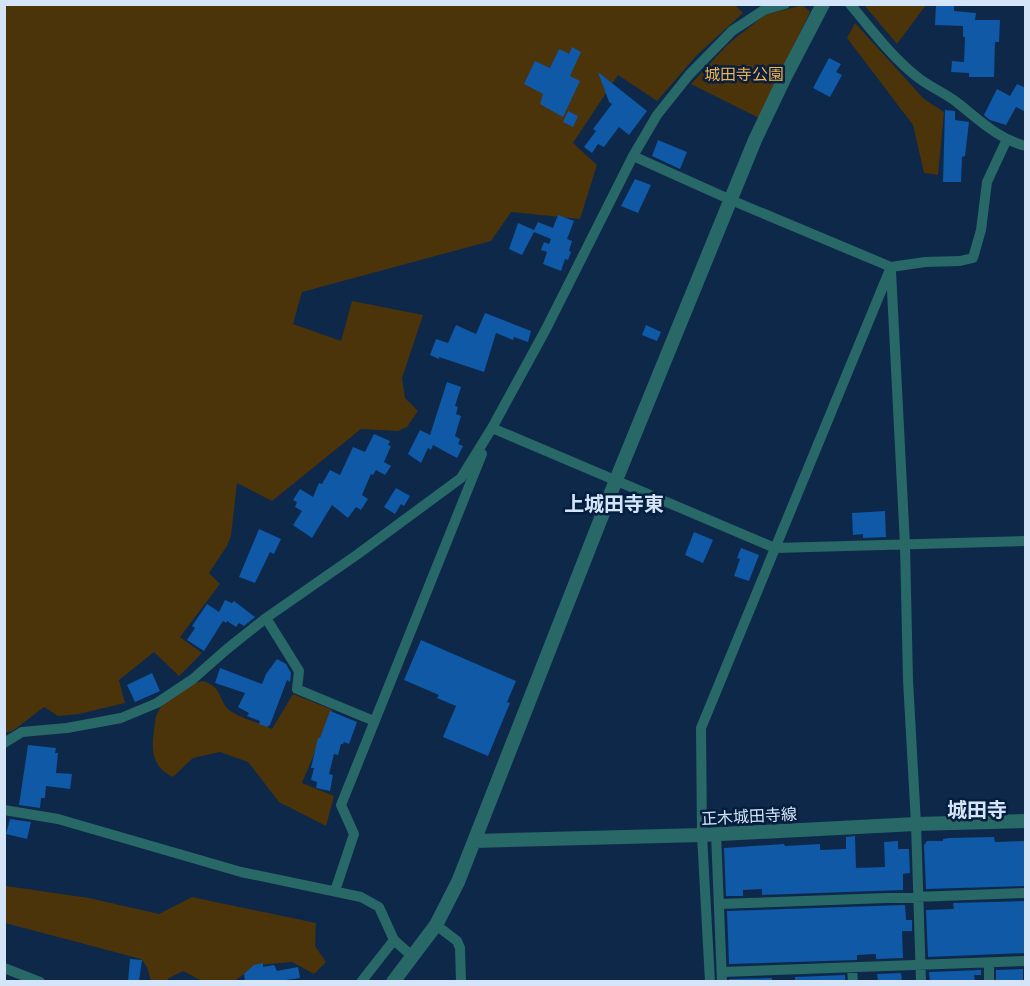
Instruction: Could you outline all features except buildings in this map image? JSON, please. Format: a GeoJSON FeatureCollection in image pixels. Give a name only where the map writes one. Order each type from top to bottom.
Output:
{"type":"FeatureCollection","features":[{"type":"Feature","properties":{"kind":"street"},"geometry":{"type":"LineString","coordinates":[[4,743],[22,732],[67,728],[121,718],[157,703],[193,679],[266,618],[461,478],[492,428],[546,329],[633,156],[657,115],[689,75],[732,31],[764,10],[785,4]]}},
{"type":"Feature","properties":{"kind":"street"},"geometry":{"type":"LineString","coordinates":[[393,981],[436,925],[458,882],[616,480],[755,140],[823,4]]}},
{"type":"Feature","properties":{"kind":"street"},"geometry":{"type":"LineString","coordinates":[[850,4],[894,55],[916,76],[957,102],[1007,139],[1026,146]]}},
{"type":"Feature","properties":{"kind":"street"},"geometry":{"type":"LineString","coordinates":[[633,156],[891,267],[973,258],[981,230],[987,182],[1007,139]]}},
{"type":"Feature","properties":{"kind":"street"},"geometry":{"type":"LineString","coordinates":[[891,267],[905,545],[908,680],[921,981]]}},
{"type":"Feature","properties":{"kind":"street"},"geometry":{"type":"LineString","coordinates":[[711,981],[709,835],[701,728],[891,267]]}},
{"type":"Feature","properties":{"kind":"street"},"geometry":{"type":"LineString","coordinates":[[492,428],[775,548],[1026,541]]}},
{"type":"Feature","properties":{"kind":"street"},"geometry":{"type":"LineString","coordinates":[[335,891],[354,834],[341,805],[492,428]]}},
{"type":"Feature","properties":{"kind":"street"},"geometry":{"type":"LineString","coordinates":[[266,618],[299,670],[297,689],[374,721]]}},
{"type":"Feature","properties":{"kind":"street"},"geometry":{"type":"LineString","coordinates":[[4,810],[58,819],[241,872],[361,897],[379,908],[394,940],[413,957]]}},
{"type":"Feature","properties":{"kind":"street","name":"正木城田寺線"},"geometry":{"type":"LineString","coordinates":[[474,841],[709,835],[916,824],[1026,821]]}},
{"type":"Feature","properties":{"kind":"street"},"geometry":{"type":"LineString","coordinates":[[709,835],[719,904],[722,977],[788,970],[1026,961]]}},
{"type":"Feature","properties":{"kind":"street"},"geometry":{"type":"LineString","coordinates":[[719,904],[1026,892]]}},
{"type":"Feature","properties":{"kind":"street"},"geometry":{"type":"LineString","coordinates":[[436,925],[457,941],[460,948],[462,981]]}},
{"type":"Feature","properties":{"kind":"street"},"geometry":{"type":"LineString","coordinates":[[362,981],[394,940]]}},
{"type":"Feature","properties":{"kind":"street"},"geometry":{"type":"LineString","coordinates":[[988,963],[989,981]]}},
{"type":"Feature","properties":{"kind":"street"},"geometry":{"type":"LineString","coordinates":[[4,968],[40,981]]}},
{"type":"Feature","properties":{"kind":"street"},"geometry":{"type":"LineString","coordinates":[[852,968],[853,981]]}},
{"type":"Feature","properties":{"kind":"street"},"geometry":{"type":"LineString","coordinates":[[788,970],[788,981]]}},
{"type":"Feature","properties":{"kind":"green space"},"geometry":{"type":"Polygon","coordinates":[[[734,4],[743,13],[697,55],[657,101],[618,75],[573,143],[597,165],[580,219],[511,212],[491,241],[302,292],[293,324],[341,341],[352,301],[423,315],[402,378],[405,398],[418,411],[407,427],[398,431],[361,429],[272,501],[237,483],[231,536],[209,573],[220,584],[180,637],[202,653],[179,676],[154,652],[119,680],[125,703],[79,714],[58,716],[44,707],[14,730],[5,733],[5,5],[734,4]]]}},
{"type":"Feature","properties":{"kind":"green space","name":"城田寺公園"},"geometry":{"type":"Polygon","coordinates":[[[803,5],[810,12],[759,118],[691,84],[728,44],[765,15],[803,5]]]}},
{"type":"Feature","properties":{"kind":"green space"},"geometry":{"type":"Polygon","coordinates":[[[864,5],[926,5],[897,44],[864,5]]]}},
{"type":"Feature","properties":{"kind":"green space"},"geometry":{"type":"Polygon","coordinates":[[[855,23],[924,99],[944,112],[938,175],[924,173],[913,125],[847,38],[855,23]]]}},
{"type":"Feature","properties":{"kind":"green space"},"geometry":{"type":"Polygon","coordinates":[[[203,681],[214,687],[224,704],[232,712],[272,729],[293,694],[333,710],[302,783],[334,796],[326,826],[279,802],[248,762],[220,752],[193,758],[173,777],[161,768],[154,758],[153,751],[157,714],[161,707],[178,692],[203,681]]]}},
{"type":"Feature","properties":{"kind":"green space"},"geometry":{"type":"Polygon","coordinates":[[[6,886],[89,898],[159,914],[192,897],[316,923],[315,946],[326,962],[314,974],[292,962],[258,965],[234,981],[202,981],[183,971],[167,981],[151,981],[147,967],[141,959],[5,923],[6,886]]]}},
{"type":"Feature","properties":{"kind":"district","name":"上城田寺東"},"geometry":{"type":"Point","coordinates":[614,504]}},
{"type":"Feature","properties":{"kind":"district","name":"城田寺"},"geometry":{"type":"Point","coordinates":[977,810]}}]}
